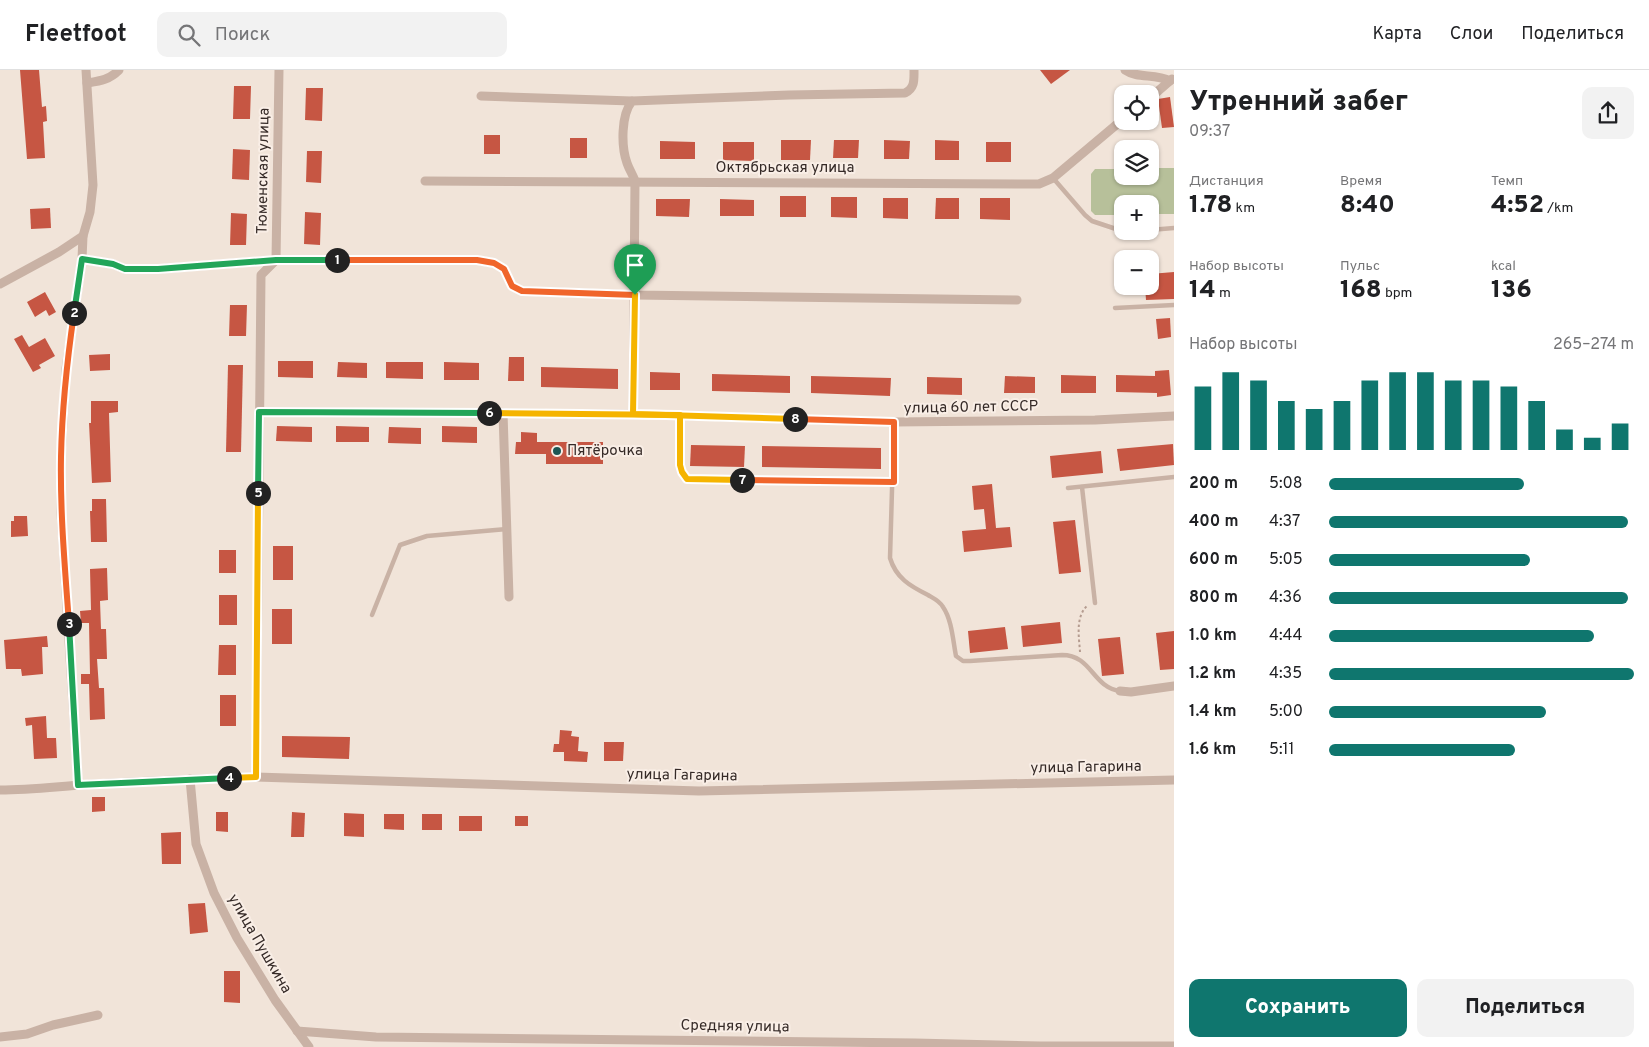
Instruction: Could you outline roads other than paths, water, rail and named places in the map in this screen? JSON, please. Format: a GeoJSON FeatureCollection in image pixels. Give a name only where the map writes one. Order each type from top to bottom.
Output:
{"type":"FeatureCollection","features":[{"type":"Feature","properties":{"kind":"street"},"geometry":{"type":"LineString","coordinates":[[0,790],[29,790],[78,785],[61,512],[61,456],[66,368],[82,259],[83,236],[90,212],[93,185],[86,70]]}},
{"type":"Feature","properties":{"kind":"street"},"geometry":{"type":"LineString","coordinates":[[87,83],[112,77],[119,70]]}},
{"type":"Feature","properties":{"kind":"street","name":"Тюменская улица"},"geometry":{"type":"LineString","coordinates":[[276,260],[280,70]]}},
{"type":"Feature","properties":{"kind":"street"},"geometry":{"type":"LineString","coordinates":[[482,96],[632,101],[905,93],[914,84],[914,70]]}},
{"type":"Feature","properties":{"kind":"street"},"geometry":{"type":"LineString","coordinates":[[1125,70],[1131,74],[1162,76],[1172,79]]}},
{"type":"Feature","properties":{"kind":"street"},"geometry":{"type":"LineString","coordinates":[[1159,90],[1172,79]]}},
{"type":"Feature","properties":{"kind":"street"},"geometry":{"type":"LineString","coordinates":[[632,101],[624,115],[623,135],[626,161],[636,181],[633,414]]}},
{"type":"Feature","properties":{"kind":"street","name":"Октябрьская улица"},"geometry":{"type":"LineString","coordinates":[[425,181],[1039,184],[1053,178],[1114,127]]}},
{"type":"Feature","properties":{"kind":"street"},"geometry":{"type":"LineString","coordinates":[[0,284],[59,252],[83,236]]}},
{"type":"Feature","properties":{"kind":"street"},"geometry":{"type":"LineString","coordinates":[[82,259],[113,264],[125,269],[158,269],[276,260],[477,260],[494,263],[504,269],[512,286],[522,291],[635,295],[1016,300]]}},
{"type":"Feature","properties":{"kind":"street"},"geometry":{"type":"LineString","coordinates":[[256,777],[261,275],[276,260]]}},
{"type":"Feature","properties":{"kind":"street","name":"улица 60 лет СССР"},"geometry":{"type":"LineString","coordinates":[[259,412],[633,414],[894,422],[1095,420],[1174,416]]}},
{"type":"Feature","properties":{"kind":"street"},"geometry":{"type":"LineString","coordinates":[[503,413],[509,597]]}},
{"type":"Feature","properties":{"kind":"street"},"geometry":{"type":"LineString","coordinates":[[1120,691],[1131,692],[1174,686]]}},
{"type":"Feature","properties":{"kind":"street","name":"улица Гагарина"},"geometry":{"type":"LineString","coordinates":[[78,785],[256,777],[699,791],[1174,780]]}},
{"type":"Feature","properties":{"kind":"street","name":"улица Пушкина"},"geometry":{"type":"LineString","coordinates":[[190,779],[196,844],[214,893],[237,938],[275,1000],[309,1047]]}},
{"type":"Feature","properties":{"kind":"street"},"geometry":{"type":"LineString","coordinates":[[0,1037],[27,1034],[54,1025],[98,1015]]}},
{"type":"Feature","properties":{"kind":"street","name":"Средняя улица"},"geometry":{"type":"LineString","coordinates":[[297,1031],[376,1036],[915,1045],[1174,1046]]}},
{"type":"Feature","properties":{"kind":"lane"},"geometry":{"type":"LineString","coordinates":[[1053,178],[1092,221],[1114,228]]}},
{"type":"Feature","properties":{"kind":"lane"},"geometry":{"type":"LineString","coordinates":[[1159,229],[1174,228]]}},
{"type":"Feature","properties":{"kind":"lane"},"geometry":{"type":"LineString","coordinates":[[1115,308],[1174,305]]}},
{"type":"Feature","properties":{"kind":"lane"},"geometry":{"type":"LineString","coordinates":[[680,415],[680,465],[687,479],[894,482]]}},
{"type":"Feature","properties":{"kind":"lane"},"geometry":{"type":"LineString","coordinates":[[894,422],[894,482],[890,558],[897,575],[944,607],[948,616],[956,656],[970,661],[1062,655],[1075,656],[1106,687],[1120,691]]}},
{"type":"Feature","properties":{"kind":"lane"},"geometry":{"type":"LineString","coordinates":[[1068,488],[1174,477]]}},
{"type":"Feature","properties":{"kind":"lane"},"geometry":{"type":"LineString","coordinates":[[1082,487],[1095,603]]}},
{"type":"Feature","properties":{"kind":"lane"},"geometry":{"type":"LineString","coordinates":[[372,615],[400,546],[427,536],[507,529]]}},
{"type":"Feature","properties":{"kind":"place","name":"Пятёрочка"},"geometry":{"type":"Point","coordinates":[557,451]}}]}
